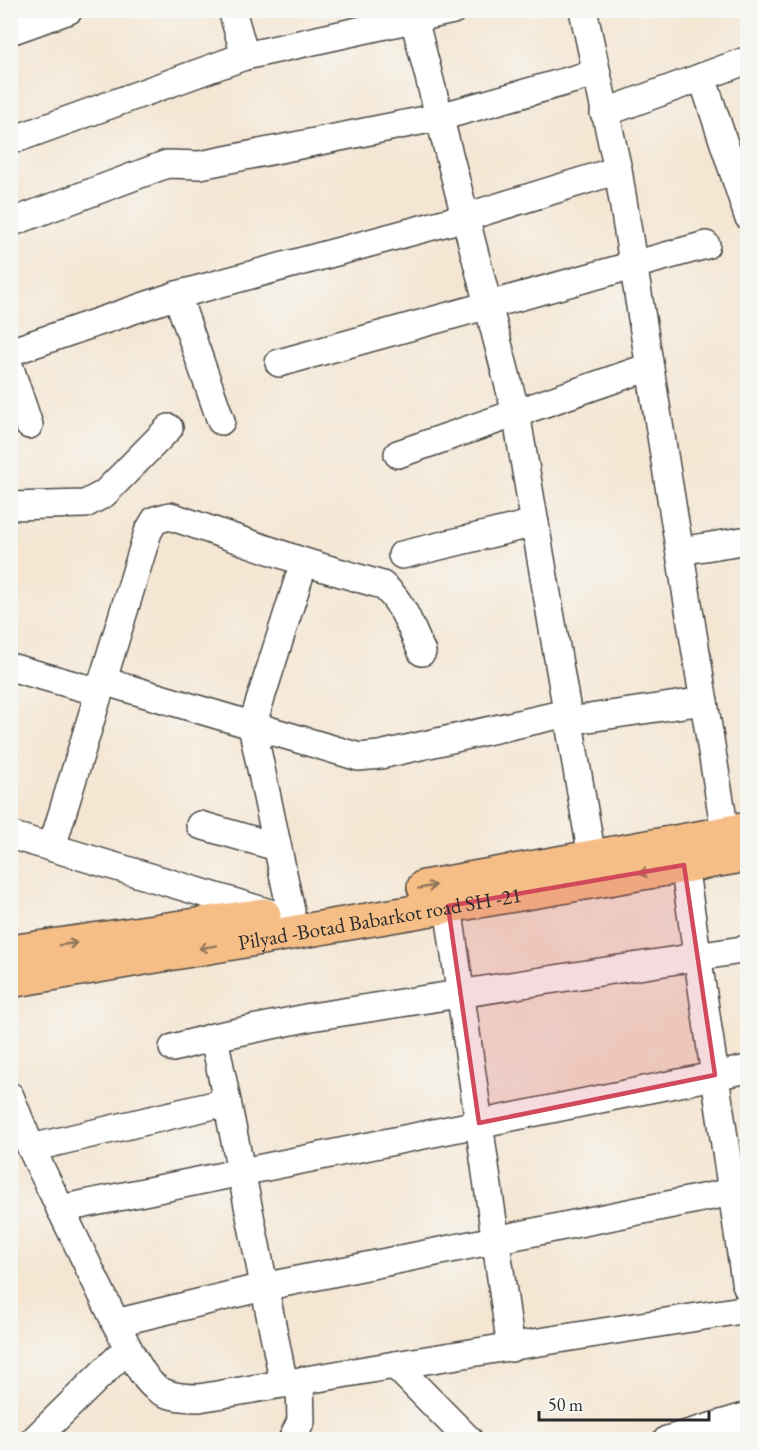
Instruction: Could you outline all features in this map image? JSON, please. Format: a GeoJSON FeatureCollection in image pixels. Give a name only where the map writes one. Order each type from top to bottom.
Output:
{"type":"FeatureCollection","features":[{"type":"Feature","properties":{"kind":"main road","name":"Pilyad -Botad Babarkot road SH -21"},"geometry":{"type":"LineString","coordinates":[[11,981],[282,913],[592,857],[740,839]]}},
{"type":"Feature","properties":{"kind":"main road","name":"Pilyad -Botad Babarkot road SH -21"},"geometry":{"type":"LineString","coordinates":[[10,952],[170,941],[448,906],[684,866],[740,839]]}},
{"type":"Feature","properties":{"kind":"street"},"geometry":{"type":"LineString","coordinates":[[10,31],[69,10]]}},
{"type":"Feature","properties":{"kind":"street"},"geometry":{"type":"LineString","coordinates":[[232,10],[245,56]]}},
{"type":"Feature","properties":{"kind":"street"},"geometry":{"type":"LineString","coordinates":[[11,140],[245,56],[380,18],[414,19],[453,10]]}},
{"type":"Feature","properties":{"kind":"street"},"geometry":{"type":"LineString","coordinates":[[583,10],[618,170],[704,701],[740,839]]}},
{"type":"Feature","properties":{"kind":"street"},"geometry":{"type":"LineString","coordinates":[[414,19],[516,413],[592,857]]}},
{"type":"Feature","properties":{"kind":"street"},"geometry":{"type":"LineString","coordinates":[[604,113],[747,60]]}},
{"type":"Feature","properties":{"kind":"street"},"geometry":{"type":"LineString","coordinates":[[10,224],[167,164],[200,165],[440,117],[596,73]]}},
{"type":"Feature","properties":{"kind":"street"},"geometry":{"type":"LineString","coordinates":[[702,77],[747,216]]}},
{"type":"Feature","properties":{"kind":"street"},"geometry":{"type":"LineString","coordinates":[[10,352],[177,295],[466,217],[618,170]]}},
{"type":"Feature","properties":{"kind":"street"},"geometry":{"type":"LineString","coordinates":[[279,363],[706,245]]}},
{"type":"Feature","properties":{"kind":"street"},"geometry":{"type":"LineString","coordinates":[[177,295],[221,422]]}},
{"type":"Feature","properties":{"kind":"street"},"geometry":{"type":"LineString","coordinates":[[398,454],[649,367]]}},
{"type":"Feature","properties":{"kind":"street"},"geometry":{"type":"LineString","coordinates":[[10,369],[29,425]]}},
{"type":"Feature","properties":{"kind":"street"},"geometry":{"type":"LineString","coordinates":[[10,506],[85,504],[95,500],[104,494],[169,428]]}},
{"type":"Feature","properties":{"kind":"street"},"geometry":{"type":"LineString","coordinates":[[52,847],[148,532],[155,520],[170,516],[304,562],[382,585],[398,602],[422,652]]}},
{"type":"Feature","properties":{"kind":"street"},"geometry":{"type":"LineString","coordinates":[[402,555],[535,523]]}},
{"type":"Feature","properties":{"kind":"street"},"geometry":{"type":"LineString","coordinates":[[680,551],[747,540]]}},
{"type":"Feature","properties":{"kind":"street"},"geometry":{"type":"LineString","coordinates":[[10,835],[282,913],[278,847],[252,726],[304,562]]}},
{"type":"Feature","properties":{"kind":"street"},"geometry":{"type":"LineString","coordinates":[[10,667],[101,686],[359,757],[380,755],[568,717],[704,701]]}},
{"type":"Feature","properties":{"kind":"street"},"geometry":{"type":"LineString","coordinates":[[200,825],[278,847]]}},
{"type":"Feature","properties":{"kind":"street"},"geometry":{"type":"LineString","coordinates":[[684,866],[715,1075],[738,1202],[747,1289]]}},
{"type":"Feature","properties":{"kind":"street"},"geometry":{"type":"LineString","coordinates":[[448,906],[511,1348]]}},
{"type":"Feature","properties":{"kind":"street"},"geometry":{"type":"LineString","coordinates":[[173,1048],[311,1017],[747,949]]}},
{"type":"Feature","properties":{"kind":"street"},"geometry":{"type":"LineString","coordinates":[[214,1037],[264,1287],[301,1421],[292,1440]]}},
{"type":"Feature","properties":{"kind":"street"},"geometry":{"type":"LineString","coordinates":[[60,1209],[747,1069]]}},
{"type":"Feature","properties":{"kind":"street"},"geometry":{"type":"LineString","coordinates":[[10,1096],[31,1148],[128,1348],[144,1378],[167,1395],[199,1398],[747,1309]]}},
{"type":"Feature","properties":{"kind":"street"},"geometry":{"type":"LineString","coordinates":[[31,1148],[226,1102]]}},
{"type":"Feature","properties":{"kind":"street"},"geometry":{"type":"LineString","coordinates":[[115,1323],[264,1287],[496,1241],[738,1202]]}},
{"type":"Feature","properties":{"kind":"street"},"geometry":{"type":"LineString","coordinates":[[34,1440],[128,1348]]}},
{"type":"Feature","properties":{"kind":"street"},"geometry":{"type":"LineString","coordinates":[[395,1365],[469,1440]]}},
{"type":"Feature","properties":{"kind":"street"},"geometry":{"type":"LineString","coordinates":[[667,1440],[695,1436],[747,1416]]}},
{"type":"Feature","properties":{"kind":"highlighted area"},"geometry":{"type":"Polygon","coordinates":[[[684,865],[715,1075],[479,1123],[448,906],[684,865]]]}}]}
